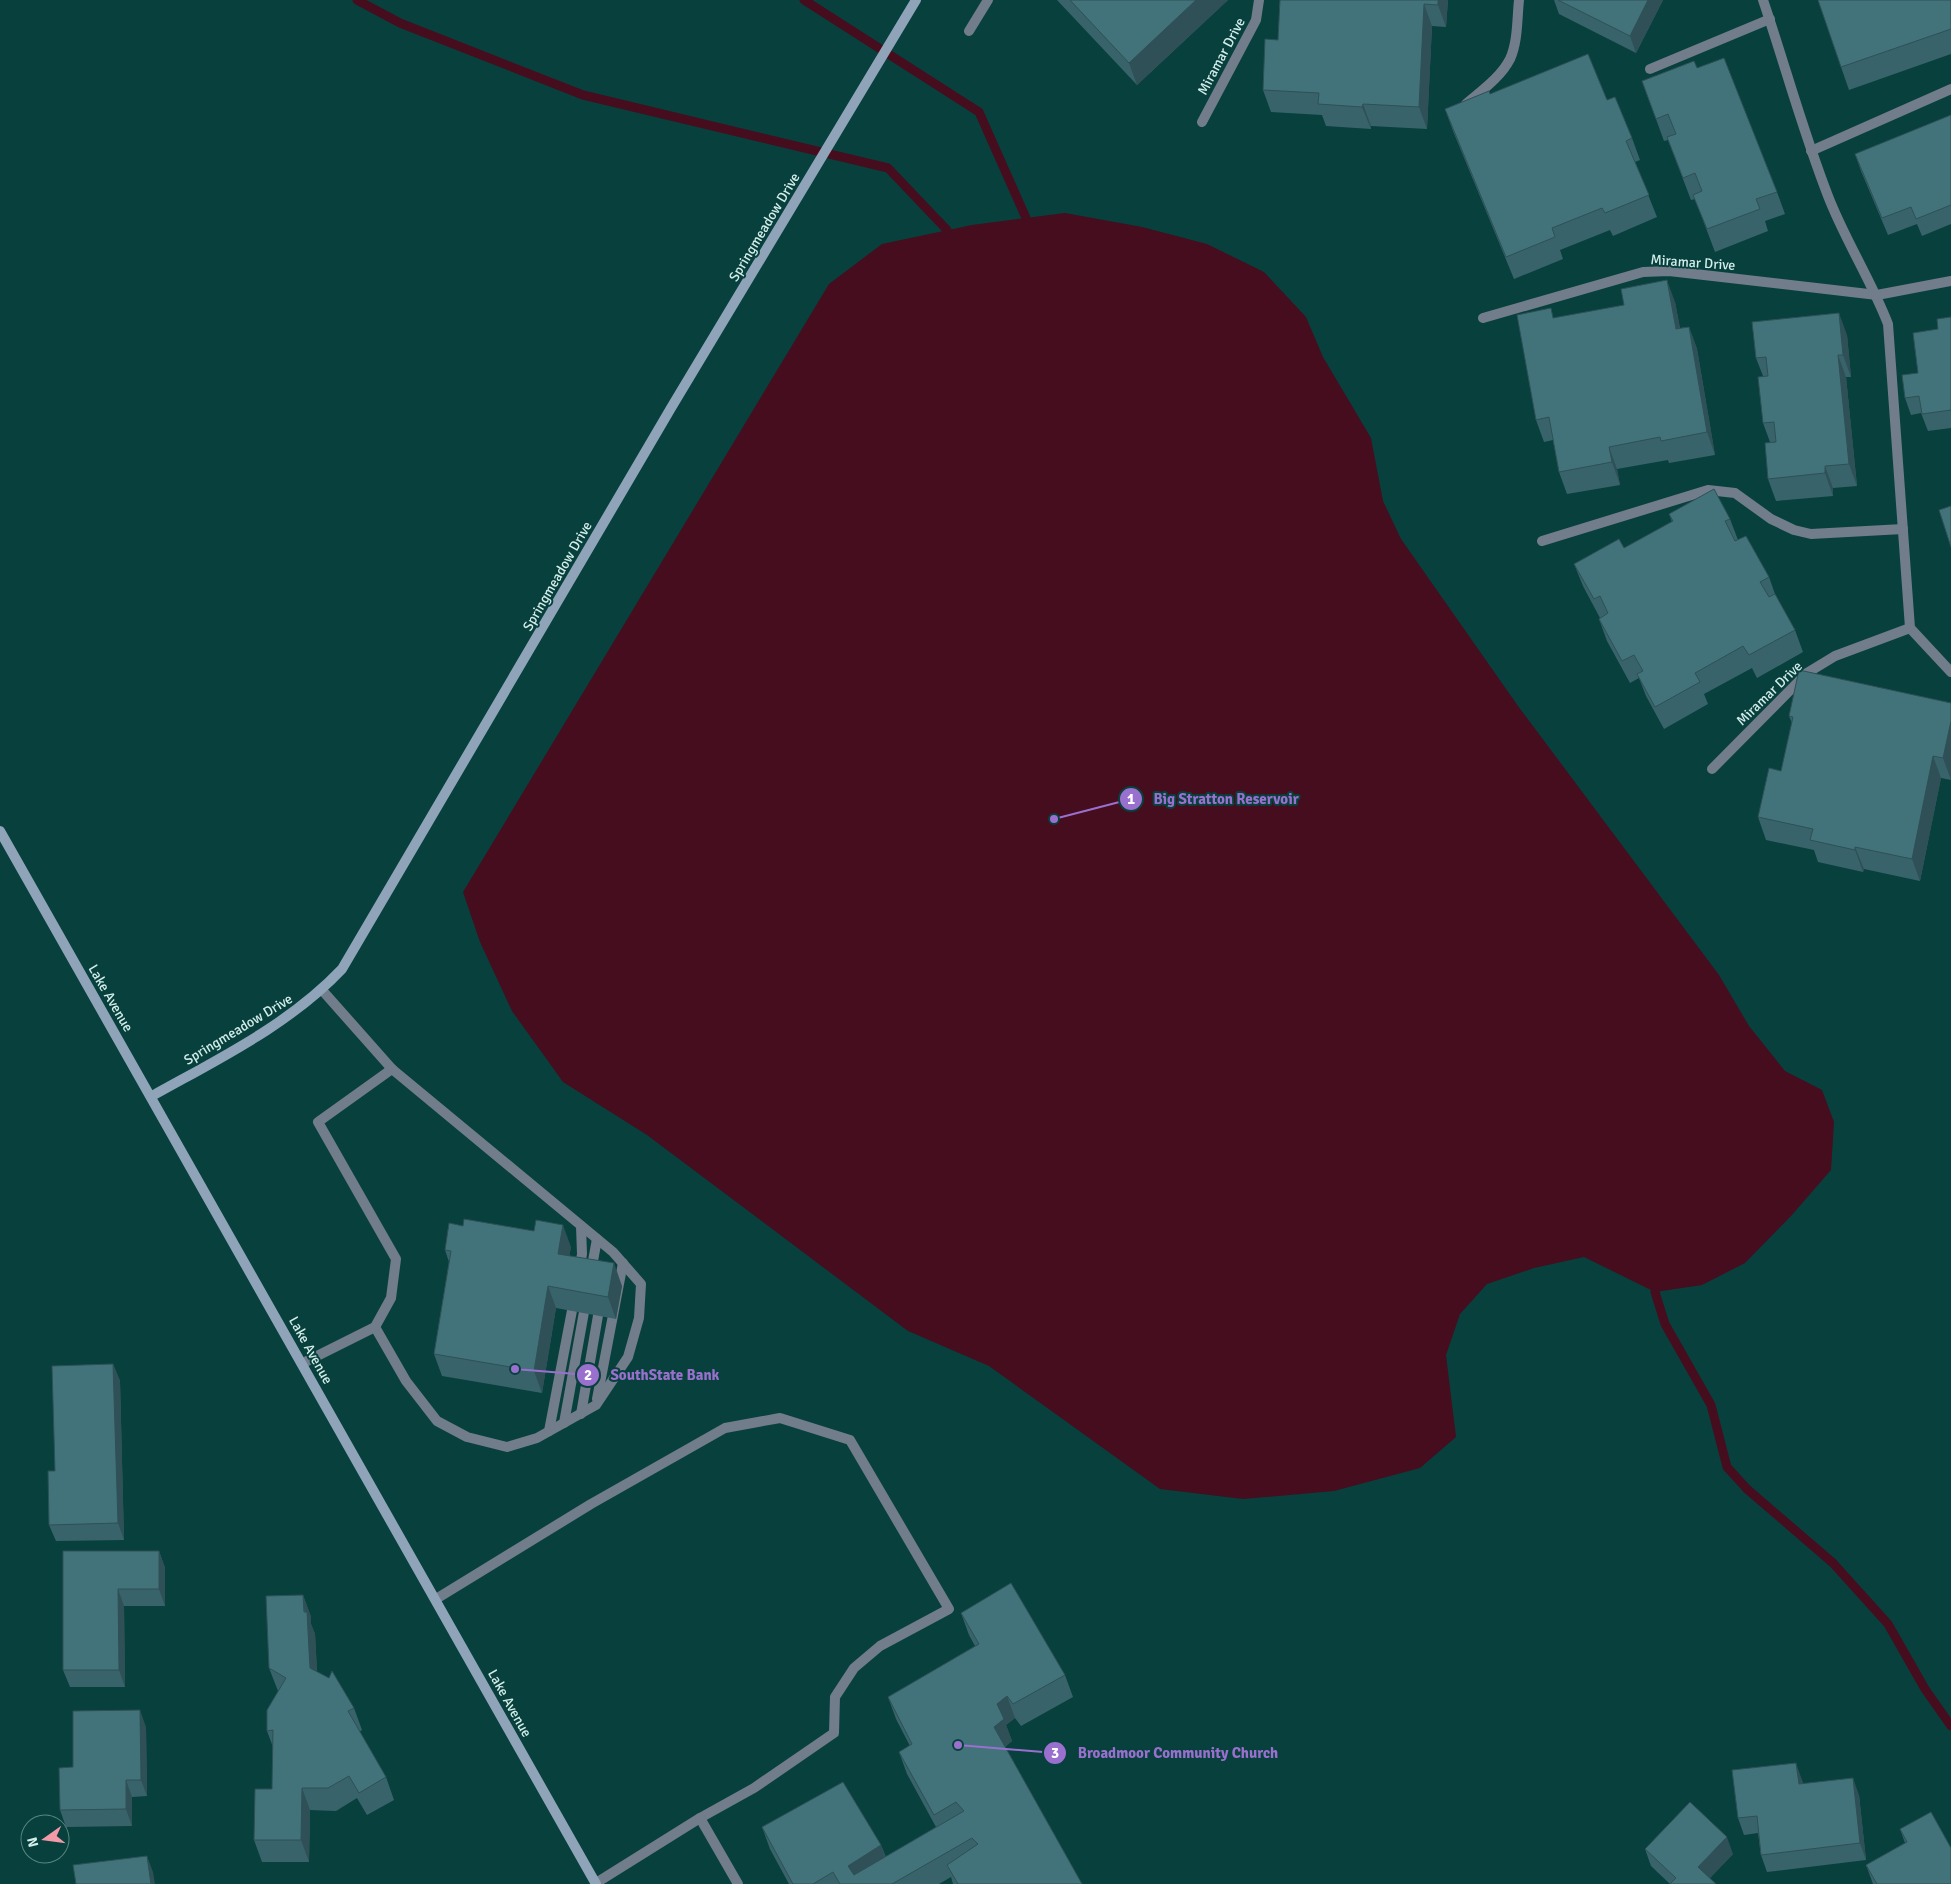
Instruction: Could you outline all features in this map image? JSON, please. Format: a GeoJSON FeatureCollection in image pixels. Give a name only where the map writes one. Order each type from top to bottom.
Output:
{"type":"FeatureCollection","features":[{"type":"Feature","properties":{"kind":"street","name":"Springmeadow Drive"},"geometry":{"type":"LineString","coordinates":[[152,1096],[266,1032],[322,990],[342,969],[671,408],[916,0]]}},
{"type":"Feature","properties":{"kind":"street"},"geometry":{"type":"LineString","coordinates":[[968,31],[988,0]]}},
{"type":"Feature","properties":{"kind":"street","name":"Miramar Drive"},"geometry":{"type":"LineString","coordinates":[[1202,122],[1256,20],[1259,0]]}},
{"type":"Feature","properties":{"kind":"street"},"geometry":{"type":"LineString","coordinates":[[1456,112],[1483,90],[1510,60],[1519,0]]}},
{"type":"Feature","properties":{"kind":"street"},"geometry":{"type":"LineString","coordinates":[[1763,0],[1811,151],[1849,245],[1877,295],[1888,324],[1910,628],[1951,672]]}},
{"type":"Feature","properties":{"kind":"street"},"geometry":{"type":"LineString","coordinates":[[1650,69],[1770,18]]}},
{"type":"Feature","properties":{"kind":"street"},"geometry":{"type":"LineString","coordinates":[[1811,151],[1951,89]]}},
{"type":"Feature","properties":{"kind":"street","name":"Miramar Drive"},"geometry":{"type":"LineString","coordinates":[[1483,318],[1643,272],[1669,271],[1877,295],[1951,281]]}},
{"type":"Feature","properties":{"kind":"street"},"geometry":{"type":"LineString","coordinates":[[1542,541],[1708,490],[1735,493],[1771,520],[1794,530],[1811,534],[1903,529]]}},
{"type":"Feature","properties":{"kind":"street","name":"Miramar Drive"},"geometry":{"type":"LineString","coordinates":[[1712,769],[1807,673],[1835,656],[1910,628]]}},
{"type":"Feature","properties":{"kind":"street","name":"Lake Avenue"},"geometry":{"type":"LineString","coordinates":[[0,831],[152,1096],[596,1884]]}},
{"type":"Feature","properties":{"kind":"street"},"geometry":{"type":"LineString","coordinates":[[322,990],[392,1069],[597,1239],[609,1254],[623,1263],[641,1284],[639,1318],[628,1357],[596,1405],[537,1438],[507,1447],[467,1436],[437,1420],[406,1381],[375,1327]]}},
{"type":"Feature","properties":{"kind":"street"},"geometry":{"type":"LineString","coordinates":[[302,1363],[375,1327],[391,1298],[396,1259],[318,1122],[392,1069]]}},
{"type":"Feature","properties":{"kind":"street"},"geometry":{"type":"LineString","coordinates":[[549,1432],[582,1254],[581,1226]]}},
{"type":"Feature","properties":{"kind":"street"},"geometry":{"type":"LineString","coordinates":[[564,1423],[597,1239]]}},
{"type":"Feature","properties":{"kind":"street"},"geometry":{"type":"LineString","coordinates":[[596,1405],[623,1263]]}},
{"type":"Feature","properties":{"kind":"street"},"geometry":{"type":"LineString","coordinates":[[581,1414],[601,1298]]}},
{"type":"Feature","properties":{"kind":"street"},"geometry":{"type":"LineString","coordinates":[[436,1599],[591,1504],[725,1428],[780,1418],[850,1440],[949,1609],[880,1646],[854,1668],[836,1697],[834,1733],[754,1788],[700,1818],[596,1884]]}},
{"type":"Feature","properties":{"kind":"street"},"geometry":{"type":"LineString","coordinates":[[700,1818],[738,1884]]}},
{"type":"Feature","properties":{"kind":"shaded area"},"geometry":{"type":"Polygon","coordinates":[[[1065,213],[1142,227],[1207,244],[1264,272],[1306,317],[1323,357],[1371,438],[1383,501],[1401,539],[1518,706],[1719,975],[1749,1026],[1785,1071],[1822,1090],[1834,1122],[1831,1170],[1791,1216],[1745,1263],[1702,1285],[1655,1292],[1584,1257],[1534,1268],[1487,1284],[1460,1314],[1446,1355],[1456,1437],[1420,1468],[1334,1491],[1243,1499],[1160,1489],[989,1366],[908,1331],[647,1135],[563,1082],[512,1011],[480,942],[463,892],[829,284],[882,244],[972,225],[1065,213]]]}},
{"type":"Feature","properties":{"kind":"building"},"geometry":{"type":"Polygon","coordinates":[[[1070,0],[1196,0],[1129,63],[1070,0]]]}},
{"type":"Feature","properties":{"kind":"building"},"geometry":{"type":"Polygon","coordinates":[[[1280,0],[1438,0],[1438,5],[1424,4],[1419,107],[1363,104],[1362,107],[1318,104],[1319,93],[1263,90],[1265,39],[1278,40],[1280,0]]]}},
{"type":"Feature","properties":{"kind":"building"},"geometry":{"type":"Polygon","coordinates":[[[1558,0],[1648,0],[1630,36],[1558,0]]]}},
{"type":"Feature","properties":{"kind":"building"},"geometry":{"type":"Polygon","coordinates":[[[1818,0],[1951,0],[1951,29],[1841,67],[1818,0]]]}},
{"type":"Feature","properties":{"kind":"building"},"geometry":{"type":"Polygon","coordinates":[[[1588,54],[1607,100],[1615,97],[1632,138],[1626,141],[1649,195],[1605,213],[1602,208],[1552,228],[1555,237],[1506,257],[1445,109],[1489,91],[1490,94],[1588,54]]]}},
{"type":"Feature","properties":{"kind":"building"},"geometry":{"type":"Polygon","coordinates":[[[1724,58],[1777,192],[1756,199],[1760,209],[1707,229],[1693,195],[1702,191],[1695,173],[1683,178],[1667,137],[1676,134],[1668,114],[1656,119],[1642,81],[1694,61],[1697,68],[1724,58]]]}},
{"type":"Feature","properties":{"kind":"building"},"geometry":{"type":"Polygon","coordinates":[[[1951,115],[1951,205],[1916,219],[1911,207],[1882,218],[1855,154],[1951,115]]]}},
{"type":"Feature","properties":{"kind":"building"},"geometry":{"type":"Polygon","coordinates":[[[1667,280],[1676,329],[1689,327],[1707,432],[1661,441],[1660,437],[1609,447],[1612,462],[1559,472],[1549,417],[1536,420],[1517,315],[1551,308],[1553,318],[1624,305],[1621,289],[1667,280]]]}},
{"type":"Feature","properties":{"kind":"building"},"geometry":{"type":"Polygon","coordinates":[[[1839,313],[1843,355],[1838,355],[1849,464],[1825,466],[1825,473],[1768,479],[1765,443],[1776,442],[1774,422],[1763,423],[1758,377],[1768,376],[1766,357],[1756,358],[1752,322],[1839,313]]]}},
{"type":"Feature","properties":{"kind":"building"},"geometry":{"type":"Polygon","coordinates":[[[1951,317],[1951,410],[1922,414],[1919,396],[1905,398],[1902,375],[1918,373],[1913,333],[1938,329],[1937,319],[1951,317]]]}},
{"type":"Feature","properties":{"kind":"building"},"geometry":{"type":"Polygon","coordinates":[[[1714,489],[1730,519],[1725,521],[1735,541],[1746,536],[1769,577],[1760,582],[1769,597],[1775,594],[1795,630],[1749,655],[1743,646],[1695,673],[1700,682],[1655,707],[1637,674],[1643,671],[1634,655],[1622,661],[1599,619],[1608,613],[1600,596],[1594,599],[1574,564],[1619,539],[1624,548],[1673,521],[1669,514],[1714,489]]]}},
{"type":"Feature","properties":{"kind":"building"},"geometry":{"type":"Polygon","coordinates":[[[1951,506],[1951,547],[1939,510],[1951,506]]]}},
{"type":"Feature","properties":{"kind":"building"},"geometry":{"type":"Polygon","coordinates":[[[1799,670],[1951,703],[1951,721],[1943,758],[1933,756],[1912,859],[1855,847],[1855,850],[1810,840],[1813,829],[1758,817],[1769,768],[1781,771],[1793,717],[1789,716],[1799,670]]]}},
{"type":"Feature","properties":{"kind":"building"},"geometry":{"type":"Polygon","coordinates":[[[464,1219],[534,1231],[536,1220],[563,1225],[558,1254],[614,1263],[608,1297],[548,1286],[534,1371],[434,1354],[451,1251],[445,1250],[449,1223],[463,1226],[464,1219]]]}},
{"type":"Feature","properties":{"kind":"building"},"geometry":{"type":"Polygon","coordinates":[[[113,1364],[118,1523],[49,1525],[48,1471],[55,1471],[52,1366],[113,1364]]]}},
{"type":"Feature","properties":{"kind":"building"},"geometry":{"type":"Polygon","coordinates":[[[63,1551],[159,1551],[159,1589],[118,1589],[119,1670],[63,1670],[63,1551]]]}},
{"type":"Feature","properties":{"kind":"building"},"geometry":{"type":"Polygon","coordinates":[[[1011,1583],[1065,1675],[1013,1704],[1007,1696],[997,1704],[1004,1719],[994,1727],[1082,1884],[958,1884],[947,1865],[978,1844],[972,1838],[892,1884],[840,1884],[833,1872],[813,1884],[793,1884],[762,1827],[843,1782],[881,1845],[848,1866],[854,1875],[964,1811],[956,1802],[934,1815],[899,1752],[912,1744],[888,1697],[979,1644],[961,1613],[1011,1583]]]}},
{"type":"Feature","properties":{"kind":"building"},"geometry":{"type":"Polygon","coordinates":[[[303,1595],[304,1612],[307,1612],[310,1668],[329,1678],[332,1671],[354,1708],[348,1711],[386,1777],[359,1793],[349,1776],[328,1788],[302,1788],[301,1840],[254,1840],[255,1789],[272,1789],[273,1730],[267,1731],[267,1710],[286,1678],[269,1668],[266,1596],[303,1595]]]}},
{"type":"Feature","properties":{"kind":"building"},"geometry":{"type":"Polygon","coordinates":[[[140,1710],[141,1780],[126,1780],[126,1809],[60,1810],[59,1768],[73,1767],[73,1711],[140,1710]]]}},
{"type":"Feature","properties":{"kind":"building"},"geometry":{"type":"Polygon","coordinates":[[[1796,1763],[1799,1784],[1853,1778],[1860,1843],[1761,1855],[1757,1816],[1738,1818],[1732,1770],[1796,1763]]]}},
{"type":"Feature","properties":{"kind":"building"},"geometry":{"type":"Polygon","coordinates":[[[1690,1802],[1727,1837],[1698,1867],[1716,1884],[1670,1884],[1676,1878],[1645,1849],[1690,1802]]]}},
{"type":"Feature","properties":{"kind":"building"},"geometry":{"type":"Polygon","coordinates":[[[1931,1812],[1951,1848],[1951,1884],[1877,1884],[1866,1865],[1907,1842],[1900,1829],[1931,1812]]]}},
{"type":"Feature","properties":{"kind":"building"},"geometry":{"type":"Polygon","coordinates":[[[147,1856],[151,1884],[76,1884],[73,1865],[147,1856]]]}},
{"type":"Feature","properties":{"kind":"waterway"},"geometry":{"type":"LineString","coordinates":[[357,0],[400,23],[583,95],[888,168],[947,230]]}},
{"type":"Feature","properties":{"kind":"waterway"},"geometry":{"type":"LineString","coordinates":[[804,0],[979,112],[1026,218]]}},
{"type":"Feature","properties":{"kind":"waterway"},"geometry":{"type":"LineString","coordinates":[[1655,1292],[1665,1324],[1711,1405],[1727,1467],[1747,1489],[1833,1563],[1888,1624],[1925,1689],[1951,1726]]}},
{"type":"Feature","properties":{"kind":"place","name":"Big Stratton Reservoir"},"geometry":{"type":"Point","coordinates":[1054,819]}},
{"type":"Feature","properties":{"kind":"place","name":"SouthState Bank"},"geometry":{"type":"Point","coordinates":[515,1369]}},
{"type":"Feature","properties":{"kind":"place","name":"Broadmoor Community Church"},"geometry":{"type":"Point","coordinates":[958,1745]}}]}
